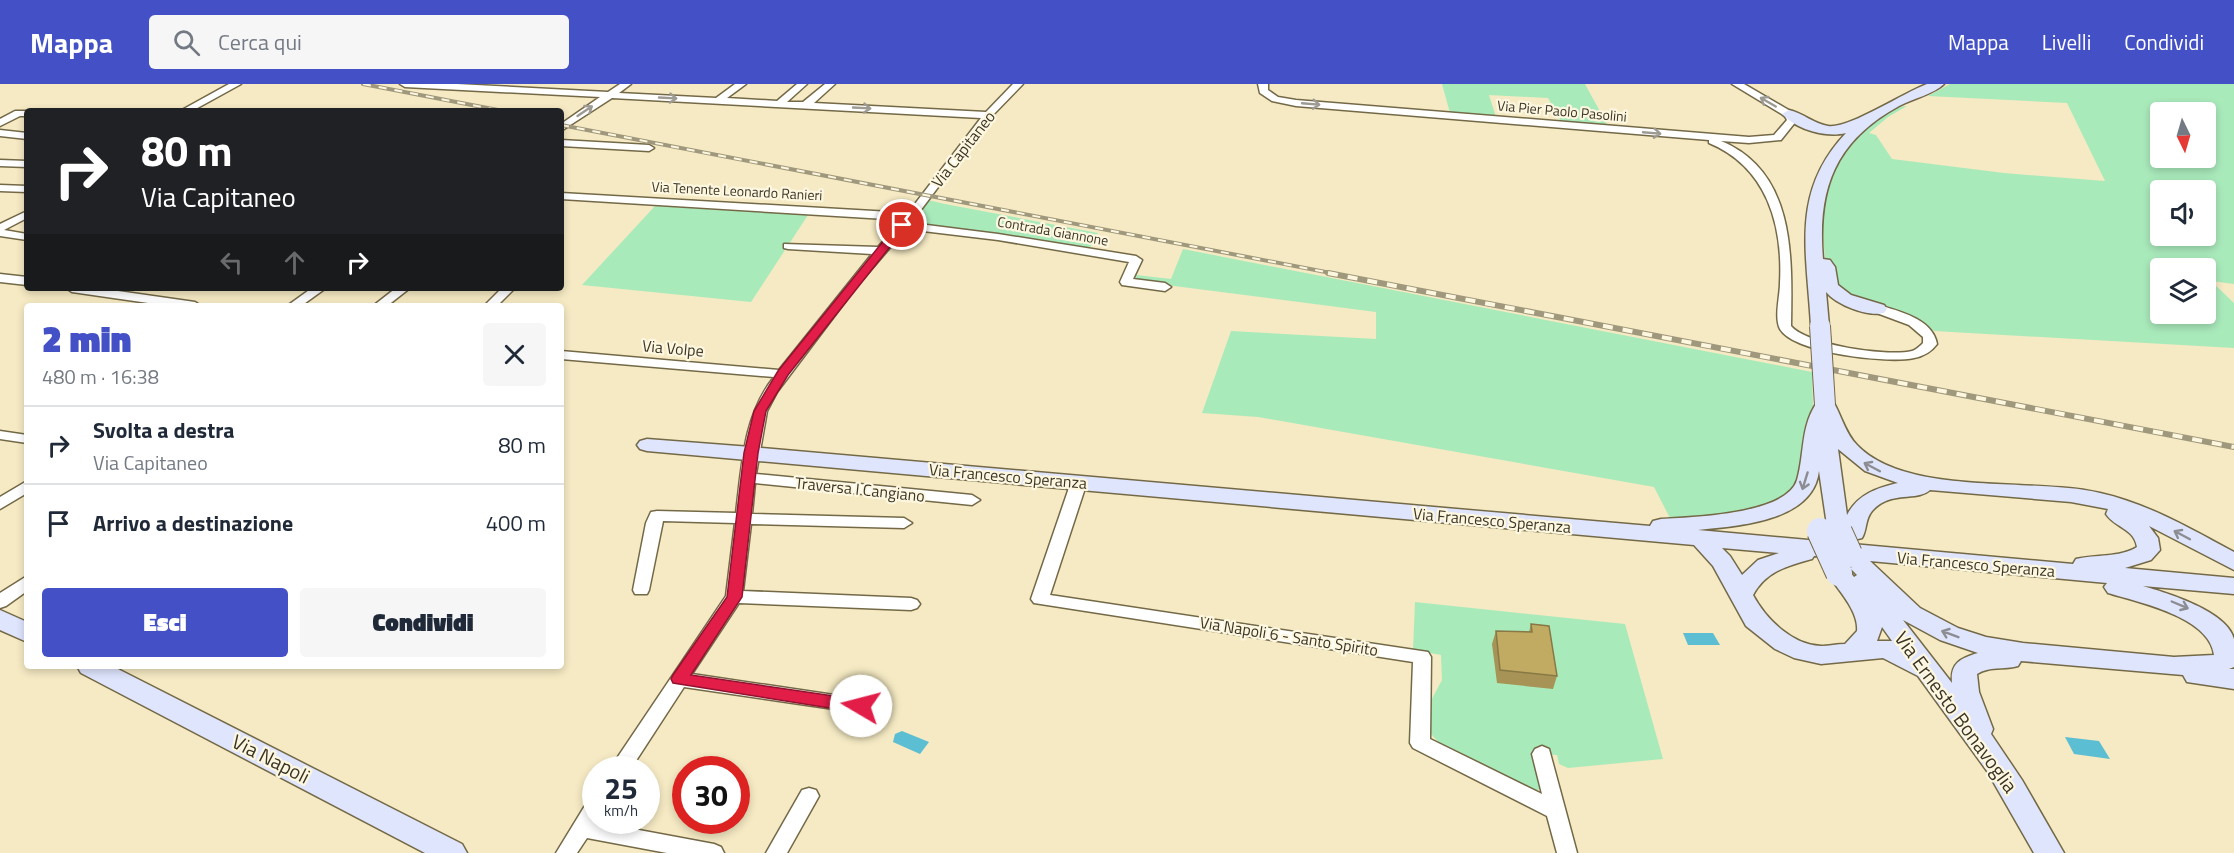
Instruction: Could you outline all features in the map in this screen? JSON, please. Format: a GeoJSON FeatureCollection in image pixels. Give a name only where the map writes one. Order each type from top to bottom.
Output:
{"type":"FeatureCollection","features":[{"type":"Feature","properties":{"kind":"main road"},"geometry":{"type":"LineString","coordinates":[[1852,652],[1869,633],[1871,627],[1844,553],[1830,476],[1814,213],[1818,186],[1830,159],[1842,143],[1865,122],[1901,99],[1938,84]]}},
{"type":"Feature","properties":{"kind":"main road"},"geometry":{"type":"LineString","coordinates":[[1790,120],[1833,130],[1845,128],[1852,123],[1865,122]]}},
{"type":"Feature","properties":{"kind":"main road"},"geometry":{"type":"LineString","coordinates":[[1790,120],[1831,135],[1833,142],[1825,151],[1830,159]]}},
{"type":"Feature","properties":{"kind":"main road"},"geometry":{"type":"LineString","coordinates":[[1816,256],[1827,267],[1829,285],[1834,291],[1878,309]]}},
{"type":"Feature","properties":{"kind":"main road"},"geometry":{"type":"LineString","coordinates":[[1820,324],[1831,314],[1831,307],[1834,305],[1878,309]]}},
{"type":"Feature","properties":{"kind":"main road"},"geometry":{"type":"LineString","coordinates":[[1601,530],[1730,519],[1785,504],[1800,495],[1807,482],[1813,439],[1825,405]]}},
{"type":"Feature","properties":{"kind":"main road"},"geometry":{"type":"LineString","coordinates":[[1825,405],[1843,441],[1853,454],[1885,473],[1915,481],[2077,496],[2112,502],[2152,519],[2234,562]]}},
{"type":"Feature","properties":{"kind":"main road","name":"Via Francesco Speranza"},"geometry":{"type":"LineString","coordinates":[[647,446],[751,453],[1844,553],[2234,586]]}},
{"type":"Feature","properties":{"kind":"main road"},"geometry":{"type":"LineString","coordinates":[[1844,553],[1857,514],[1867,503],[1892,491],[1919,488],[2082,502],[2128,520],[2145,534],[2149,543],[2149,550],[2142,556],[2042,570]]}},
{"type":"Feature","properties":{"kind":"main road"},"geometry":{"type":"LineString","coordinates":[[1701,539],[1722,561],[1755,620],[1784,644],[1821,656],[1887,649],[1906,657],[1932,676]]}},
{"type":"Feature","properties":{"kind":"main road"},"geometry":{"type":"LineString","coordinates":[[1844,553],[1901,607],[1917,618],[1949,634],[1985,646],[2023,652],[2174,666],[2208,666],[2221,663],[2229,657],[2229,642],[2219,629],[2187,608],[2152,595],[2042,570]]}},
{"type":"Feature","properties":{"kind":"main road"},"geometry":{"type":"LineString","coordinates":[[1741,596],[1750,577],[1759,569],[1777,561],[1844,553]]}},
{"type":"Feature","properties":{"kind":"main road","name":"Via Ernesto Bonavoglia"},"geometry":{"type":"LineString","coordinates":[[1844,553],[1878,605],[1988,752],[2015,792],[2049,853]]}},
{"type":"Feature","properties":{"kind":"main road"},"geometry":{"type":"LineString","coordinates":[[0,620],[24,632]]}},
{"type":"Feature","properties":{"kind":"main road"},"geometry":{"type":"LineString","coordinates":[[1988,752],[1963,680],[1964,670],[1971,664],[1983,660],[2026,660],[2234,679]]}},
{"type":"Feature","properties":{"kind":"main road","name":"Via Napoli"},"geometry":{"type":"LineString","coordinates":[[96,669],[452,853]]}},
{"type":"Feature","properties":{"kind":"street"},"geometry":{"type":"LineString","coordinates":[[191,108],[236,84]]}},
{"type":"Feature","properties":{"kind":"street"},"geometry":{"type":"LineString","coordinates":[[405,84],[988,115]]}},
{"type":"Feature","properties":{"kind":"street"},"geometry":{"type":"LineString","coordinates":[[538,92],[548,84]]}},
{"type":"Feature","properties":{"kind":"street"},"geometry":{"type":"LineString","coordinates":[[564,126],[626,84]]}},
{"type":"Feature","properties":{"kind":"street"},"geometry":{"type":"LineString","coordinates":[[717,101],[741,84]]}},
{"type":"Feature","properties":{"kind":"street"},"geometry":{"type":"LineString","coordinates":[[779,104],[802,84]]}},
{"type":"Feature","properties":{"kind":"street"},"geometry":{"type":"LineString","coordinates":[[806,105],[830,84]]}},
{"type":"Feature","properties":{"kind":"street","name":"Via Pier Paolo Pasolini"},"geometry":{"type":"LineString","coordinates":[[1263,84],[1263,91],[1268,95],[1296,103],[1749,140],[1773,140],[1790,120]]}},
{"type":"Feature","properties":{"kind":"street"},"geometry":{"type":"LineString","coordinates":[[1737,84],[1790,120]]}},
{"type":"Feature","properties":{"kind":"street","name":"Via Capitaneo"},"geometry":{"type":"LineString","coordinates":[[628,756],[734,597],[751,453],[760,411],[783,374],[988,115],[1018,85]]}},
{"type":"Feature","properties":{"kind":"street"},"geometry":{"type":"LineString","coordinates":[[0,123],[18,113],[24,113]]}},
{"type":"Feature","properties":{"kind":"street"},"geometry":{"type":"LineString","coordinates":[[0,133],[24,136]]}},
{"type":"Feature","properties":{"kind":"street"},"geometry":{"type":"LineString","coordinates":[[1693,136],[1721,144],[1740,154]]}},
{"type":"Feature","properties":{"kind":"street"},"geometry":{"type":"LineString","coordinates":[[1749,140],[1738,144],[1737,147],[1740,154],[1764,182],[1779,220],[1786,256],[1785,326],[1790,333],[1814,344],[1897,356],[1913,355],[1925,350],[1930,344],[1929,336],[1914,322],[1878,309]]}},
{"type":"Feature","properties":{"kind":"street"},"geometry":{"type":"LineString","coordinates":[[564,143],[649,148]]}},
{"type":"Feature","properties":{"kind":"street"},"geometry":{"type":"LineString","coordinates":[[0,163],[24,164]]}},
{"type":"Feature","properties":{"kind":"street"},"geometry":{"type":"LineString","coordinates":[[0,188],[24,189]]}},
{"type":"Feature","properties":{"kind":"street","name":"Via Tenente Leonardo Ranieri"},"geometry":{"type":"LineString","coordinates":[[564,196],[906,221]]}},
{"type":"Feature","properties":{"kind":"street"},"geometry":{"type":"LineString","coordinates":[[0,228],[24,215]]}},
{"type":"Feature","properties":{"kind":"street","name":"Contrada Giannone"},"geometry":{"type":"LineString","coordinates":[[906,221],[1136,260],[1126,282],[1165,287]]}},
{"type":"Feature","properties":{"kind":"street"},"geometry":{"type":"LineString","coordinates":[[0,233],[24,237]]}},
{"type":"Feature","properties":{"kind":"street"},"geometry":{"type":"LineString","coordinates":[[788,246],[881,251]]}},
{"type":"Feature","properties":{"kind":"street"},"geometry":{"type":"LineString","coordinates":[[0,278],[24,281]]}},
{"type":"Feature","properties":{"kind":"street"},"geometry":{"type":"LineString","coordinates":[[100,291],[176,303]]}},
{"type":"Feature","properties":{"kind":"street"},"geometry":{"type":"LineString","coordinates":[[298,303],[316,291]]}},
{"type":"Feature","properties":{"kind":"street"},"geometry":{"type":"LineString","coordinates":[[383,303],[400,291]]}},
{"type":"Feature","properties":{"kind":"street"},"geometry":{"type":"LineString","coordinates":[[493,303],[506,291]]}},
{"type":"Feature","properties":{"kind":"street","name":"Via Volpe"},"geometry":{"type":"LineString","coordinates":[[564,355],[783,374]]}},
{"type":"Feature","properties":{"kind":"street"},"geometry":{"type":"LineString","coordinates":[[3,435],[24,438]]}},
{"type":"Feature","properties":{"kind":"street","name":"Traversa I Cangiano"},"geometry":{"type":"LineString","coordinates":[[749,478],[972,500]]}},
{"type":"Feature","properties":{"kind":"street","name":"Via Napoli 6 - Santo Spirito"},"geometry":{"type":"LineString","coordinates":[[1078,482],[1040,598],[1422,657],[1420,743],[1557,812]]}},
{"type":"Feature","properties":{"kind":"street"},"geometry":{"type":"LineString","coordinates":[[0,504],[24,488]]}},
{"type":"Feature","properties":{"kind":"street"},"geometry":{"type":"LineString","coordinates":[[641,590],[657,516],[904,523]]}},
{"type":"Feature","properties":{"kind":"street"},"geometry":{"type":"LineString","coordinates":[[0,602],[24,584]]}},
{"type":"Feature","properties":{"kind":"street"},"geometry":{"type":"LineString","coordinates":[[734,597],[911,604]]}},
{"type":"Feature","properties":{"kind":"street"},"geometry":{"type":"LineString","coordinates":[[679,679],[861,706]]}},
{"type":"Feature","properties":{"kind":"street"},"geometry":{"type":"LineString","coordinates":[[1542,754],[1567,853]]}},
{"type":"Feature","properties":{"kind":"street"},"geometry":{"type":"LineString","coordinates":[[776,853],[809,796]]}},
{"type":"Feature","properties":{"kind":"street"},"geometry":{"type":"LineString","coordinates":[[566,853],[582,825]]}},
{"type":"Feature","properties":{"kind":"street"},"geometry":{"type":"LineString","coordinates":[[580,828],[714,853]]}},
{"type":"Feature","properties":{"kind":"green space"},"geometry":{"type":"Polygon","coordinates":[[[1442,84],[1585,84],[1608,126],[1561,122],[1548,98],[1489,95],[1496,117],[1450,113],[1442,84]]]}},
{"type":"Feature","properties":{"kind":"green space"},"geometry":{"type":"Polygon","coordinates":[[[1950,84],[2234,84],[2234,284],[2216,282],[2216,258],[2150,258],[2150,324],[2216,324],[2216,286],[2234,303],[2234,348],[1934,331],[1916,319],[1859,300],[1836,288],[1831,266],[1825,259],[1822,224],[1828,184],[1839,160],[1870,125],[1897,107],[1907,106],[1888,117],[1869,133],[1876,135],[1892,159],[2004,173],[2105,181],[2067,103],[1928,96],[1950,84]]]}},
{"type":"Feature","properties":{"kind":"green space"},"geometry":{"type":"Polygon","coordinates":[[[928,200],[1098,233],[1089,249],[996,233],[922,225],[914,219],[928,200]]]}},
{"type":"Feature","properties":{"kind":"green space"},"geometry":{"type":"Polygon","coordinates":[[[655,206],[808,215],[751,302],[582,285],[655,206]]]}},
{"type":"Feature","properties":{"kind":"green space"},"geometry":{"type":"Polygon","coordinates":[[[1183,249],[1812,372],[1813,406],[1805,425],[1801,475],[1796,488],[1777,502],[1728,515],[1671,520],[1654,487],[1258,417],[1202,413],[1231,331],[1376,339],[1376,312],[1135,281],[1136,275],[1171,279],[1183,249]]]}},
{"type":"Feature","properties":{"kind":"green space"},"geometry":{"type":"Polygon","coordinates":[[[1415,602],[1625,624],[1663,759],[1568,768],[1559,764],[1557,755],[1534,754],[1542,787],[1537,791],[1442,746],[1431,734],[1428,706],[1442,680],[1441,655],[1413,650],[1415,602]]]}},
{"type":"Feature","properties":{"kind":"water"},"geometry":{"type":"Polygon","coordinates":[[[1683,633],[1713,633],[1720,645],[1688,645],[1683,633]]]}},
{"type":"Feature","properties":{"kind":"water"},"geometry":{"type":"Polygon","coordinates":[[[902,731],[929,742],[920,754],[893,742],[895,734],[902,731]]]}},
{"type":"Feature","properties":{"kind":"water"},"geometry":{"type":"Polygon","coordinates":[[[2065,737],[2099,741],[2110,759],[2074,754],[2065,737]]]}},
{"type":"Feature","properties":{"kind":"building"},"geometry":{"type":"Polygon","coordinates":[[[1531,624],[1549,626],[1557,676],[1500,670],[1496,631],[1532,632],[1531,624]]]}},
{"type":"Feature","properties":{"kind":"railway"},"geometry":{"type":"LineString","coordinates":[[363,84],[487,108]]}},
{"type":"Feature","properties":{"kind":"railway"},"geometry":{"type":"LineString","coordinates":[[564,126],[1336,274]]}},
{"type":"Feature","properties":{"kind":"railway"},"geometry":{"type":"LineString","coordinates":[[1328,273],[2234,447]]}},
{"type":"Feature","properties":{"kind":"route"},"geometry":{"type":"LineString","coordinates":[[861,706],[679,679],[734,597],[751,453],[760,411],[770,391],[853,283],[902,225]]}}]}
